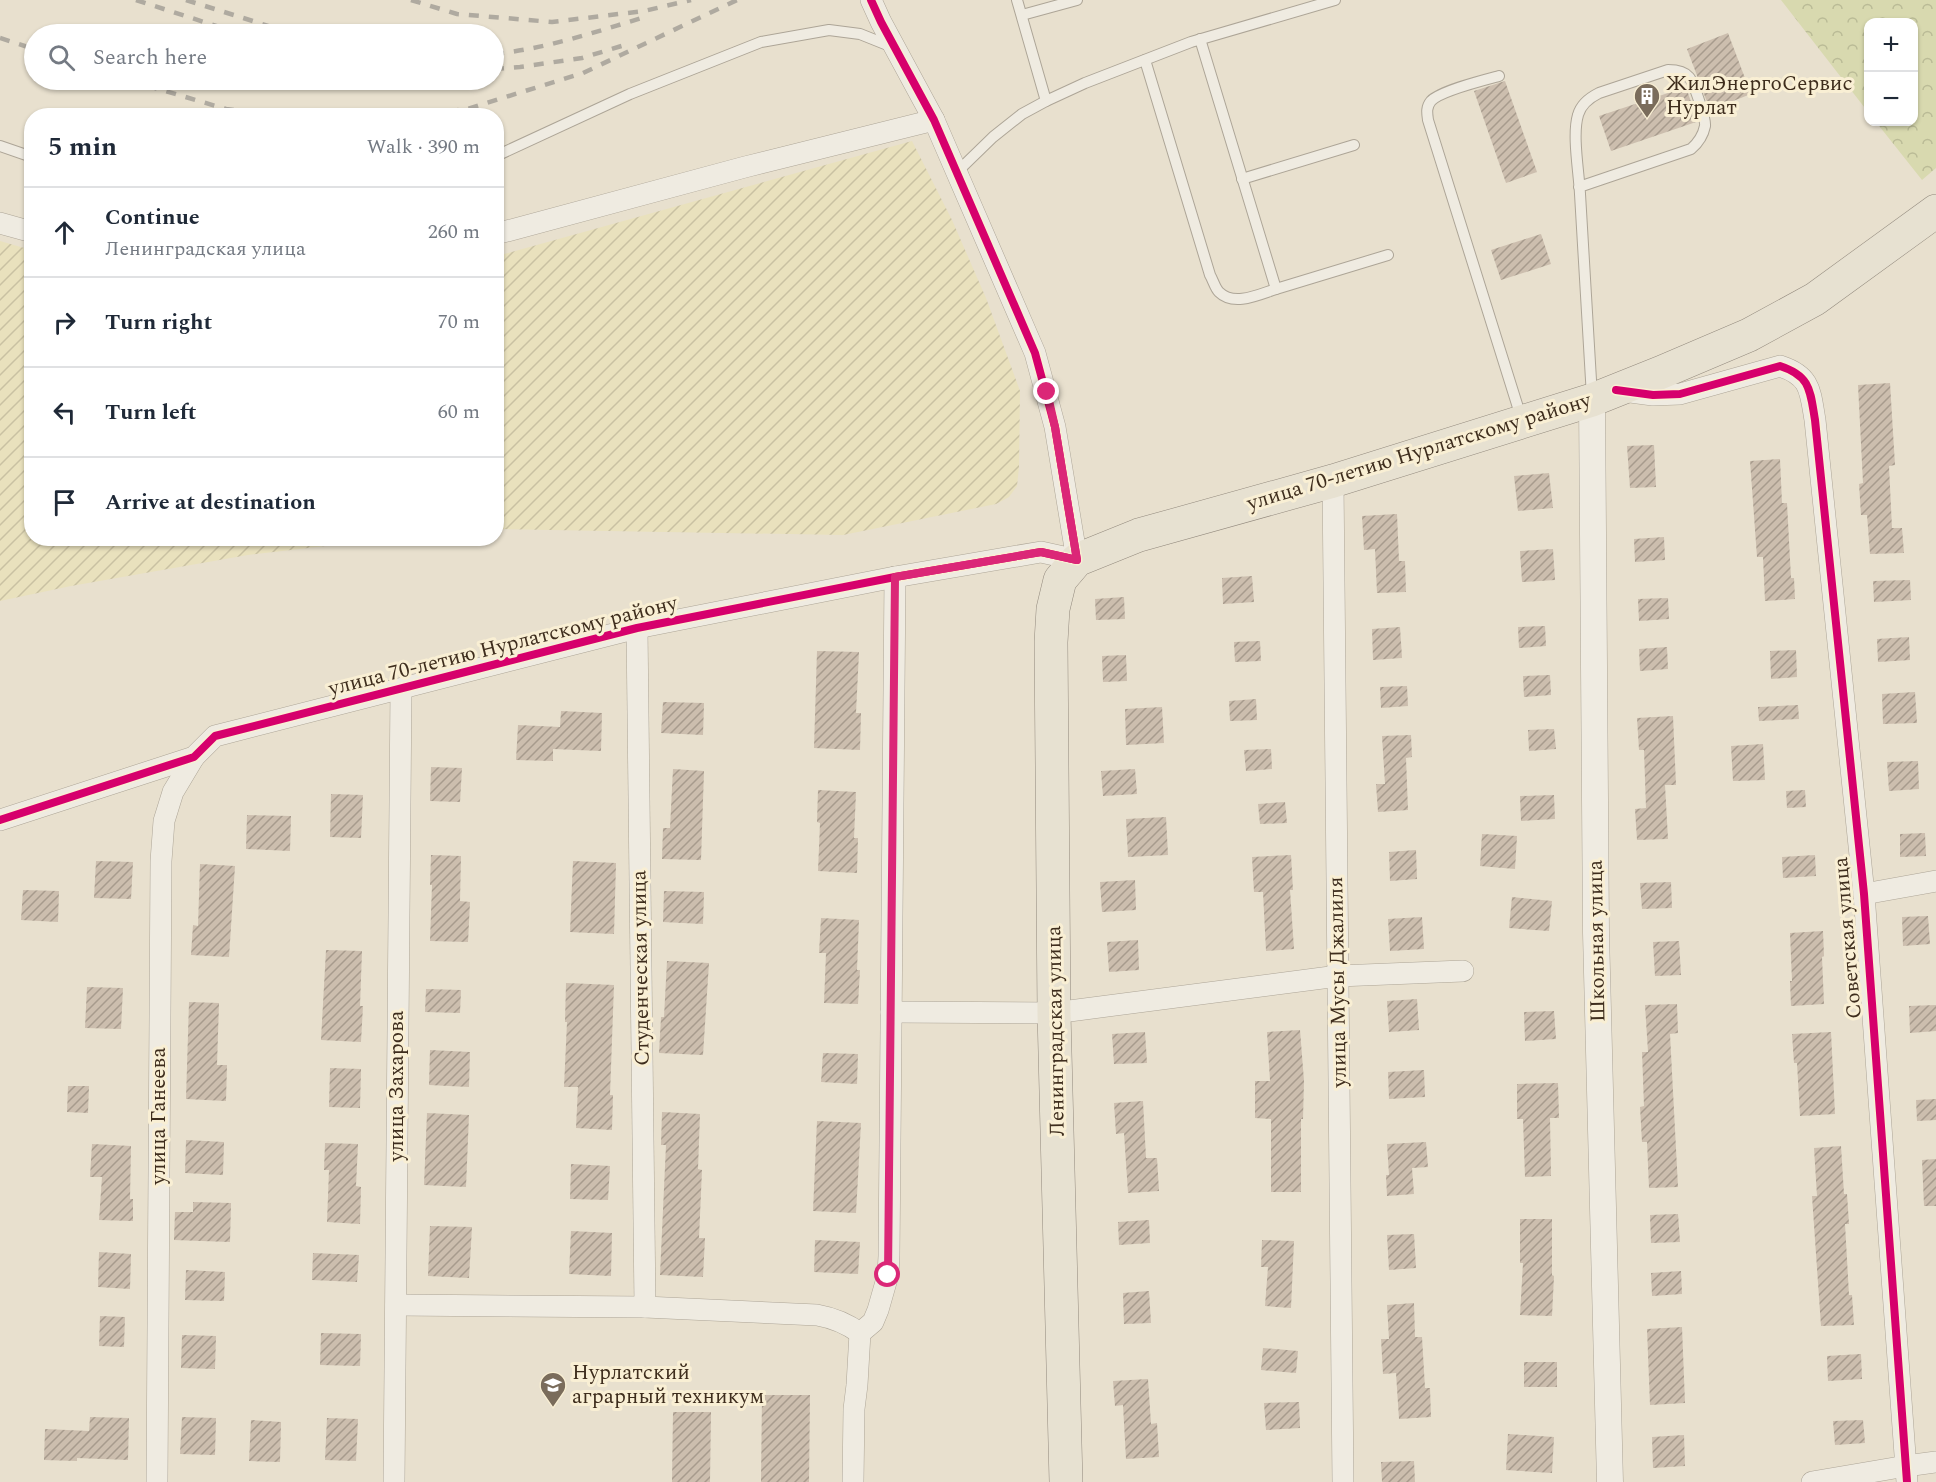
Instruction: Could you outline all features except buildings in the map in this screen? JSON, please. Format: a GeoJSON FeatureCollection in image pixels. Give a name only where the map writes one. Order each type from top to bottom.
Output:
{"type":"FeatureCollection","features":[{"type":"Feature","properties":{"kind":"main road","name":"улица 70-летию Нурлатскому району"},"geometry":{"type":"LineString","coordinates":[[1068,570],[1139,535],[1333,481],[1604,395],[1749,335],[1815,300],[1936,211]]}},
{"type":"Feature","properties":{"kind":"main road","name":"Ленинградская улица"},"geometry":{"type":"LineString","coordinates":[[1066,1482],[1054,1013],[1052,642],[1053,609],[1068,570]]}},
{"type":"Feature","properties":{"kind":"street"},"geometry":{"type":"LineString","coordinates":[[872,0],[934,120],[1035,352],[1055,427],[1068,570]]}},
{"type":"Feature","properties":{"kind":"street"},"geometry":{"type":"LineString","coordinates":[[504,232],[746,167],[934,120]]}},
{"type":"Feature","properties":{"kind":"street"},"geometry":{"type":"LineString","coordinates":[[0,223],[24,230]]}},
{"type":"Feature","properties":{"kind":"street","name":"Советская улица"},"geometry":{"type":"LineString","coordinates":[[1604,395],[1680,394],[1780,366],[1794,370],[1803,378],[1810,392],[1815,420],[1864,894],[1906,1474]]}},
{"type":"Feature","properties":{"kind":"street","name":"Школьная улица"},"geometry":{"type":"LineString","coordinates":[[1604,395],[1596,933],[1610,1482]]}},
{"type":"Feature","properties":{"kind":"street","name":"улица Мусы Джалиля"},"geometry":{"type":"LineString","coordinates":[[1333,481],[1343,1482]]}},
{"type":"Feature","properties":{"kind":"street","name":"улица 70-летию Нурлатскому району"},"geometry":{"type":"LineString","coordinates":[[0,820],[194,757],[215,736],[637,628],[895,577],[1041,552],[1068,570]]}},
{"type":"Feature","properties":{"kind":"street"},"geometry":{"type":"LineString","coordinates":[[853,1482],[854,1410],[860,1333],[873,1322],[878,1311],[888,1275],[889,1256],[895,577]]}},
{"type":"Feature","properties":{"kind":"street","name":"Студенческая улица"},"geometry":{"type":"LineString","coordinates":[[637,628],[645,1307]]}},
{"type":"Feature","properties":{"kind":"street","name":"улица Захарова"},"geometry":{"type":"LineString","coordinates":[[394,1482],[401,689]]}},
{"type":"Feature","properties":{"kind":"street","name":"улица Ганеева"},"geometry":{"type":"LineString","coordinates":[[157,1482],[161,861],[164,821],[173,792],[194,757]]}},
{"type":"Feature","properties":{"kind":"street"},"geometry":{"type":"LineString","coordinates":[[1864,894],[1936,881]]}},
{"type":"Feature","properties":{"kind":"street"},"geometry":{"type":"LineString","coordinates":[[891,1012],[1054,1013],[1338,976],[1463,970]]}},
{"type":"Feature","properties":{"kind":"street"},"geometry":{"type":"LineString","coordinates":[[396,1305],[645,1307],[817,1315],[832,1318],[860,1333]]}},
{"type":"Feature","properties":{"kind":"street"},"geometry":{"type":"LineString","coordinates":[[1812,1482],[1906,1474],[1936,1462]]}},
{"type":"Feature","properties":{"kind":"lane"},"geometry":{"type":"LineString","coordinates":[[1017,0],[1046,101]]}},
{"type":"Feature","properties":{"kind":"lane"},"geometry":{"type":"LineString","coordinates":[[1022,15],[1077,0]]}},
{"type":"Feature","properties":{"kind":"lane"},"geometry":{"type":"LineString","coordinates":[[957,172],[993,137],[1022,114],[1085,83],[1200,39],[1335,0]]}},
{"type":"Feature","properties":{"kind":"lane"},"geometry":{"type":"LineString","coordinates":[[504,152],[630,94],[761,42],[829,30],[860,34],[896,49]]}},
{"type":"Feature","properties":{"kind":"lane"},"geometry":{"type":"LineString","coordinates":[[1200,39],[1276,289]]}},
{"type":"Feature","properties":{"kind":"lane"},"geometry":{"type":"LineString","coordinates":[[1145,60],[1210,275],[1218,292],[1227,298],[1240,300],[1388,255]]}},
{"type":"Feature","properties":{"kind":"lane"},"geometry":{"type":"LineString","coordinates":[[1579,187],[1691,149],[1703,134],[1706,123],[1691,79],[1684,73],[1668,70],[1599,93],[1589,98],[1578,113],[1576,124],[1579,187],[1604,395]]}},
{"type":"Feature","properties":{"kind":"lane"},"geometry":{"type":"LineString","coordinates":[[1499,76],[1439,95],[1430,102],[1427,111],[1523,421]]}},
{"type":"Feature","properties":{"kind":"lane"},"geometry":{"type":"LineString","coordinates":[[1242,179],[1354,145]]}},
{"type":"Feature","properties":{"kind":"lane"},"geometry":{"type":"LineString","coordinates":[[0,146],[24,154]]}},
{"type":"Feature","properties":{"kind":"shaded area"},"geometry":{"type":"Polygon","coordinates":[[[912,141],[952,220],[986,298],[1020,391],[1017,486],[1009,497],[996,504],[843,535],[504,529],[504,254],[912,141]]]}},
{"type":"Feature","properties":{"kind":"shaded area"},"geometry":{"type":"Polygon","coordinates":[[[0,241],[24,248],[24,546],[326,546],[248,555],[0,601],[0,241]]]}},
{"type":"Feature","properties":{"kind":"green space"},"geometry":{"type":"Polygon","coordinates":[[[1781,0],[1936,0],[1936,168],[1922,180],[1879,126],[1918,126],[1918,18],[1864,18],[1864,107],[1781,0]]]}},
{"type":"Feature","properties":{"kind":"railway"},"geometry":{"type":"LineString","coordinates":[[136,0],[210,24]]}},
{"type":"Feature","properties":{"kind":"railway"},"geometry":{"type":"LineString","coordinates":[[186,0],[262,24]]}},
{"type":"Feature","properties":{"kind":"railway"},"geometry":{"type":"LineString","coordinates":[[411,0],[457,14],[552,22],[644,11],[691,0]]}},
{"type":"Feature","properties":{"kind":"railway"},"geometry":{"type":"LineString","coordinates":[[470,108],[583,73],[737,0]]}},
{"type":"Feature","properties":{"kind":"railway"},"geometry":{"type":"LineString","coordinates":[[504,53],[551,44],[645,17]]}},
{"type":"Feature","properties":{"kind":"railway"},"geometry":{"type":"LineString","coordinates":[[0,38],[24,46]]}},
{"type":"Feature","properties":{"kind":"railway"},"geometry":{"type":"LineString","coordinates":[[504,68],[582,58],[628,44]]}},
{"type":"Feature","properties":{"kind":"railway"},"geometry":{"type":"LineString","coordinates":[[162,90],[223,108]]}},
{"type":"Feature","properties":{"kind":"cycle path"},"geometry":{"type":"LineString","coordinates":[[0,820],[194,757],[215,736],[637,628],[895,577],[1041,552],[1077,560],[1055,427],[1035,353],[934,120],[871,0]]}},
{"type":"Feature","properties":{"kind":"cycle path"},"geometry":{"type":"LineString","coordinates":[[1616,390],[1653,395],[1680,394],[1780,366],[1798,375],[1810,393],[1815,420],[1864,894],[1907,1482]]}},
{"type":"Feature","properties":{"kind":"place","name":"ЖилЭнергоСервис Нурлат"},"geometry":{"type":"Point","coordinates":[1647,119]}},
{"type":"Feature","properties":{"kind":"place","name":"Нурлатский аграрный техникум"},"geometry":{"type":"Point","coordinates":[553,1408]}},
{"type":"Feature","properties":{"kind":"route"},"geometry":{"type":"LineString","coordinates":[[888,1275],[895,577],[1041,552],[1077,560],[1047,392]]}}]}
